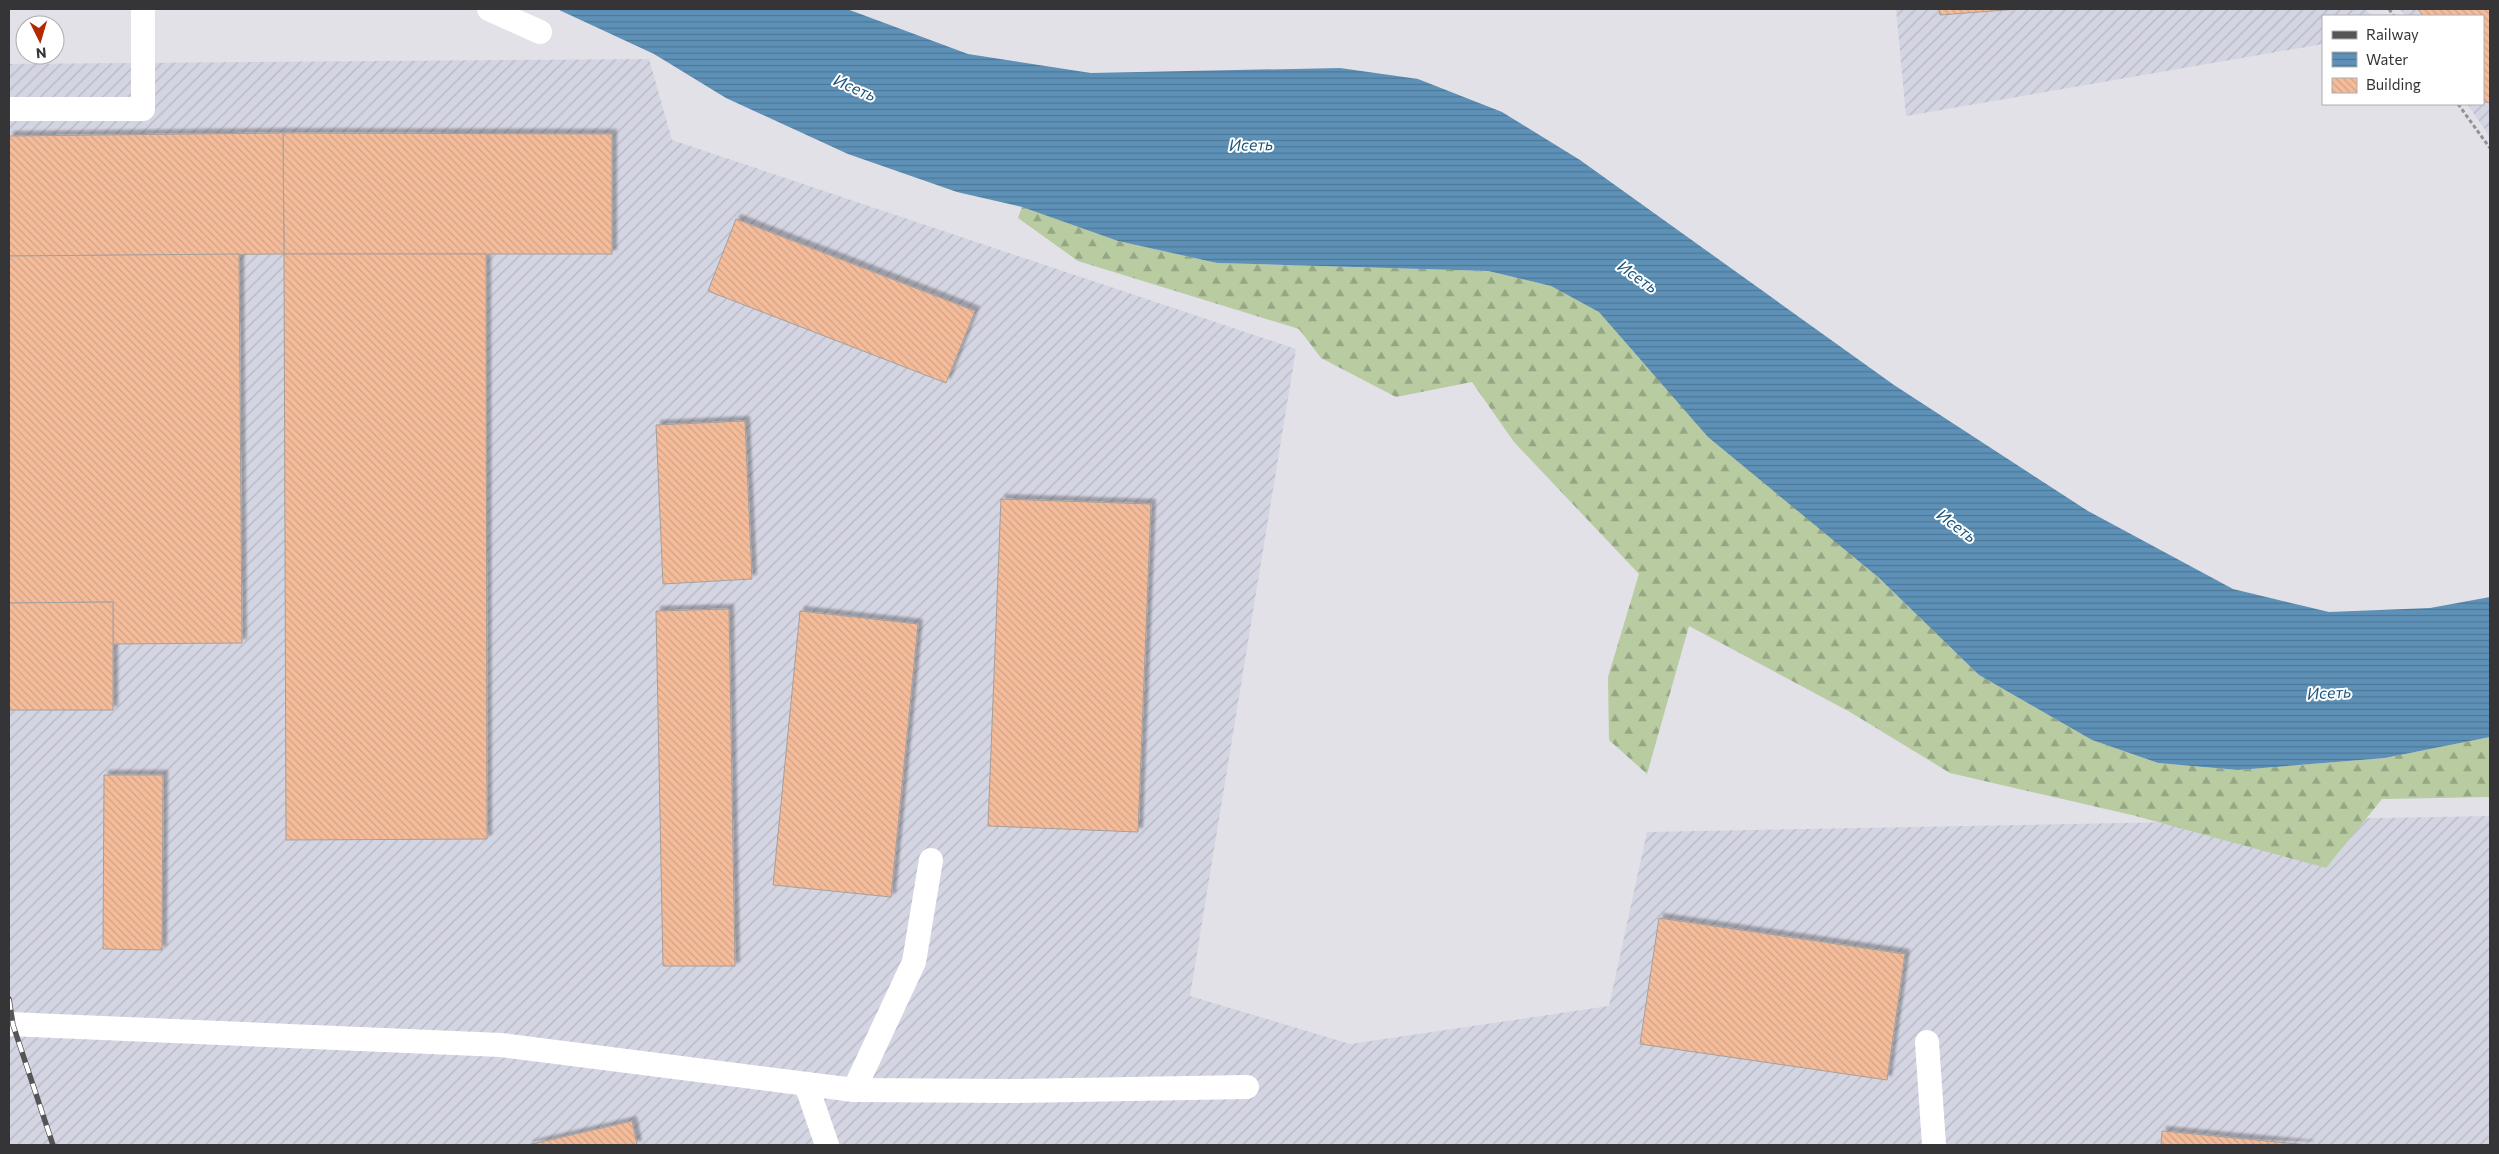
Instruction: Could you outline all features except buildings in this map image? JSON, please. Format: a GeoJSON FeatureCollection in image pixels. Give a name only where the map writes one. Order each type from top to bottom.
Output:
{"type":"FeatureCollection","features":[{"type":"Feature","properties":{"kind":"lane"},"geometry":{"type":"LineString","coordinates":[[9,109],[143,108],[143,9]]}},
{"type":"Feature","properties":{"kind":"lane"},"geometry":{"type":"LineString","coordinates":[[489,9],[540,32]]}},
{"type":"Feature","properties":{"kind":"lane"},"geometry":{"type":"LineString","coordinates":[[854,1090],[914,962],[931,860]]}},
{"type":"Feature","properties":{"kind":"lane"},"geometry":{"type":"LineString","coordinates":[[9,1024],[501,1045],[854,1090],[1012,1091],[1247,1087]]}},
{"type":"Feature","properties":{"kind":"lane"},"geometry":{"type":"LineString","coordinates":[[1927,1042],[1934,1145]]}},
{"type":"Feature","properties":{"kind":"lane"},"geometry":{"type":"LineString","coordinates":[[806,1084],[827,1145]]}},
{"type":"Feature","properties":{"kind":"path"},"geometry":{"type":"LineString","coordinates":[[2459,105],[2490,148]]}},
{"type":"Feature","properties":{"kind":"shaded area"},"geometry":{"type":"Polygon","coordinates":[[[1896,9],[2366,9],[2370,15],[2322,15],[2322,44],[1906,116],[1896,9]]]}},
{"type":"Feature","properties":{"kind":"shaded area"},"geometry":{"type":"Polygon","coordinates":[[[2400,9],[2490,9],[2490,137],[2468,105],[2484,105],[2484,15],[2404,15],[2400,9]]]}},
{"type":"Feature","properties":{"kind":"shaded area"},"geometry":{"type":"Polygon","coordinates":[[[649,59],[672,140],[1296,349],[1190,996],[1350,1044],[1609,1006],[1647,832],[2490,816],[2490,1145],[9,1145],[9,64],[649,59]]]}},
{"type":"Feature","properties":{"kind":"green space"},"geometry":{"type":"Polygon","coordinates":[[[1022,207],[1118,241],[1217,263],[1488,271],[1551,286],[1599,311],[1639,358],[1878,577],[1979,675],[2092,740],[2158,763],[2238,770],[2385,758],[2490,737],[2490,797],[2382,799],[2326,868],[2132,815],[1950,773],[1850,712],[1689,626],[1647,774],[1609,740],[1608,677],[1639,574],[1514,442],[1472,382],[1396,397],[1321,358],[1299,329],[1078,261],[1018,218],[1022,207]]]}},
{"type":"Feature","properties":{"kind":"water","name":"Исеть"},"geometry":{"type":"Polygon","coordinates":[[[557,9],[847,9],[968,54],[1091,73],[1340,68],[1418,79],[1502,112],[1580,160],[1894,385],[2088,511],[2233,589],[2329,612],[2430,608],[2490,597],[2490,737],[2385,758],[2238,770],[2158,763],[2092,740],[1979,675],[1878,577],[1708,437],[1599,312],[1551,286],[1488,271],[1217,263],[1118,241],[1022,207],[957,192],[848,154],[726,98],[654,54],[557,9]]]}},
{"type":"Feature","properties":{"kind":"railway"},"geometry":{"type":"LineString","coordinates":[[9,999],[13,1025],[53,1145]]}}]}
